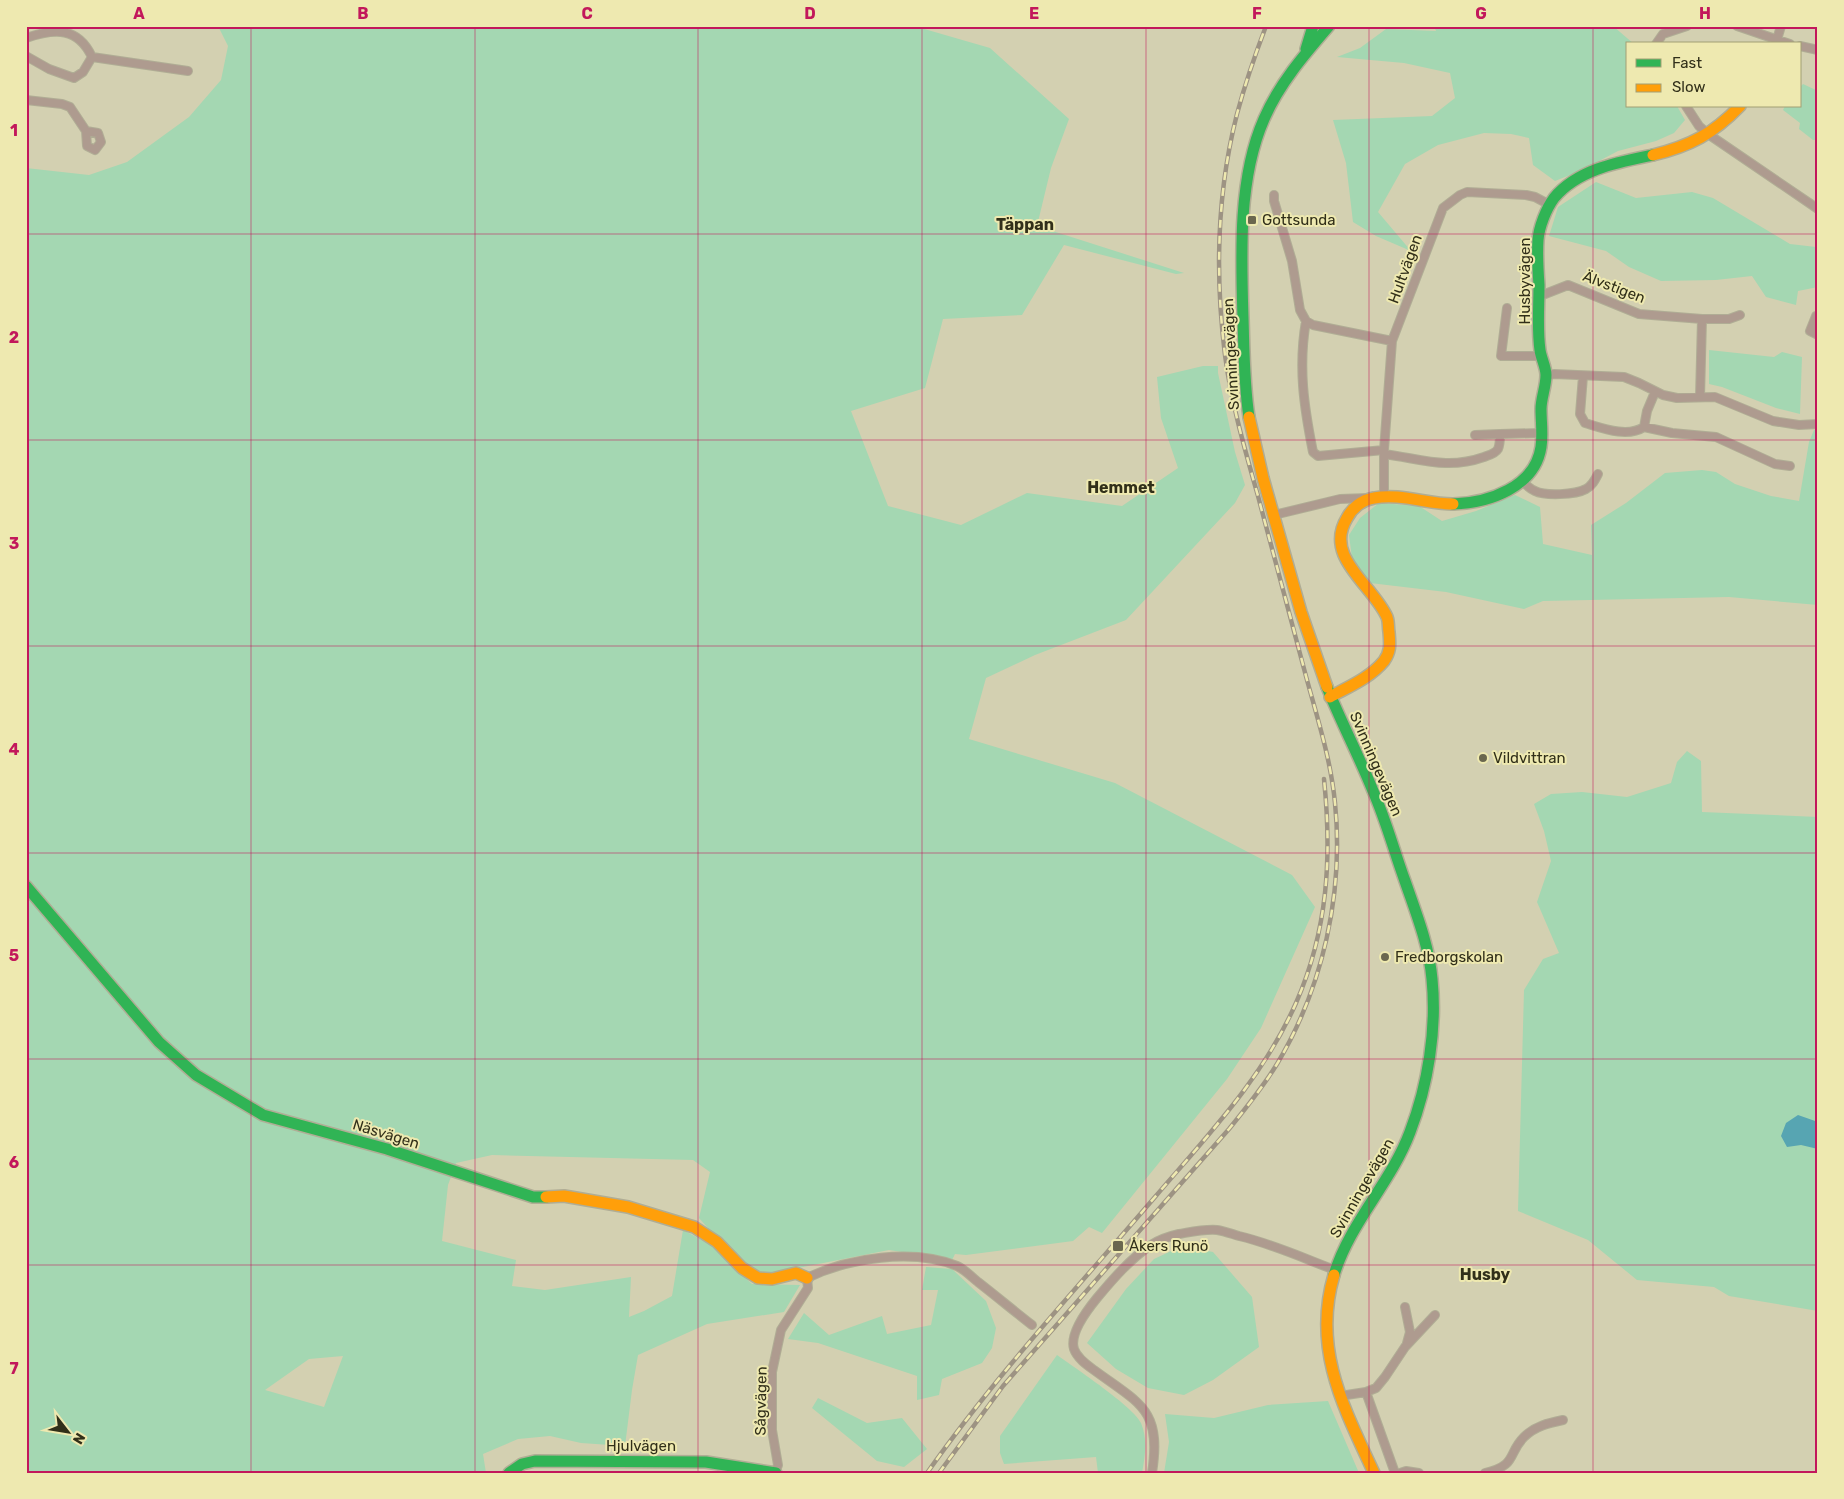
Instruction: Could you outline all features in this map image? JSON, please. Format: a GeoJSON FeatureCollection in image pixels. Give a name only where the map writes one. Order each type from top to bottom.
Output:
{"type":"FeatureCollection","features":[{"type":"Feature","properties":{"kind":"street","name":"Svinningevägen"},"geometry":{"type":"LineString","coordinates":[[1303,55],[1313,26]]}},
{"type":"Feature","properties":{"kind":"street","name":"Svinningevägen"},"geometry":{"type":"LineString","coordinates":[[1329,26],[1303,55],[1274,99],[1258,134],[1251,159],[1241,230],[1244,378],[1249,414],[1306,632],[1330,697],[1374,792],[1425,940],[1434,995],[1428,1058],[1414,1122],[1394,1167],[1348,1239],[1335,1270],[1328,1302],[1327,1332],[1330,1364],[1340,1396],[1374,1473]]}},
{"type":"Feature","properties":{"kind":"street"},"geometry":{"type":"LineString","coordinates":[[1657,42],[1663,34],[1687,26]]}},
{"type":"Feature","properties":{"kind":"street"},"geometry":{"type":"LineString","coordinates":[[1737,26],[1758,32],[1776,42],[1781,26]]}},
{"type":"Feature","properties":{"kind":"street"},"geometry":{"type":"LineString","coordinates":[[26,38],[52,32],[73,34],[86,46],[92,58]]}},
{"type":"Feature","properties":{"kind":"street"},"geometry":{"type":"LineString","coordinates":[[1802,46],[1818,50]]}},
{"type":"Feature","properties":{"kind":"street"},"geometry":{"type":"LineString","coordinates":[[26,56],[49,69],[74,78],[83,72],[92,58]]}},
{"type":"Feature","properties":{"kind":"street"},"geometry":{"type":"LineString","coordinates":[[92,58],[188,71]]}},
{"type":"Feature","properties":{"kind":"street"},"geometry":{"type":"LineString","coordinates":[[26,100],[62,104],[70,107],[86,131]]}},
{"type":"Feature","properties":{"kind":"street"},"geometry":{"type":"LineString","coordinates":[[1687,108],[1708,134],[1818,209]]}},
{"type":"Feature","properties":{"kind":"street","name":"Husbyvägen"},"geometry":{"type":"LineString","coordinates":[[1378,497],[1443,504],[1464,504],[1481,501],[1500,494],[1522,481],[1537,461],[1541,450],[1542,388],[1546,376],[1541,356],[1538,239],[1550,205],[1557,194],[1593,170],[1676,148],[1708,134],[1738,108]]}},
{"type":"Feature","properties":{"kind":"street","name":"Hultvägen"},"geometry":{"type":"LineString","coordinates":[[1378,497],[1384,452],[1392,341],[1440,214],[1446,204],[1467,192],[1526,195],[1535,197],[1550,205]]}},
{"type":"Feature","properties":{"kind":"street"},"geometry":{"type":"LineString","coordinates":[[1274,195],[1274,201],[1292,261],[1300,310],[1306,321],[1313,325],[1392,341]]}},
{"type":"Feature","properties":{"kind":"street","name":"Älvstigen"},"geometry":{"type":"LineString","coordinates":[[1540,296],[1568,285],[1639,314],[1702,319],[1729,319],[1740,315]]}},
{"type":"Feature","properties":{"kind":"street"},"geometry":{"type":"LineString","coordinates":[[1507,308],[1501,356],[1541,356]]}},
{"type":"Feature","properties":{"kind":"street"},"geometry":{"type":"LineString","coordinates":[[1818,316],[1816,316],[1810,331],[1818,335]]}},
{"type":"Feature","properties":{"kind":"street"},"geometry":{"type":"LineString","coordinates":[[1700,397],[1702,319]]}},
{"type":"Feature","properties":{"kind":"street"},"geometry":{"type":"LineString","coordinates":[[1306,321],[1302,379],[1304,411],[1313,452],[1318,456],[1384,452],[1444,464],[1464,463],[1497,451],[1500,434]]}},
{"type":"Feature","properties":{"kind":"street"},"geometry":{"type":"LineString","coordinates":[[1546,376],[1554,374],[1624,377],[1636,381],[1655,392],[1677,398],[1715,397],[1774,421],[1799,425],[1818,424]]}},
{"type":"Feature","properties":{"kind":"street"},"geometry":{"type":"LineString","coordinates":[[1582,376],[1580,414],[1585,422],[1609,430],[1632,432],[1639,431],[1644,427],[1647,411],[1655,392]]}},
{"type":"Feature","properties":{"kind":"street"},"geometry":{"type":"LineString","coordinates":[[1644,427],[1672,433],[1716,437],[1776,464],[1790,466]]}},
{"type":"Feature","properties":{"kind":"street"},"geometry":{"type":"LineString","coordinates":[[1475,435],[1541,433]]}},
{"type":"Feature","properties":{"kind":"street"},"geometry":{"type":"LineString","coordinates":[[1522,481],[1530,488],[1542,494],[1566,494],[1587,489],[1598,474]]}},
{"type":"Feature","properties":{"kind":"street"},"geometry":{"type":"LineString","coordinates":[[1274,515],[1340,499],[1378,497]]}},
{"type":"Feature","properties":{"kind":"street"},"geometry":{"type":"LineString","coordinates":[[1330,697],[1356,683],[1379,666],[1389,652],[1387,618],[1349,566],[1339,544],[1340,531],[1348,516],[1360,504],[1378,497]]}},
{"type":"Feature","properties":{"kind":"street","name":"Näsvägen"},"geometry":{"type":"LineString","coordinates":[[26,886],[159,1042],[196,1075],[262,1115],[388,1149],[533,1197],[564,1196],[638,1210],[694,1227],[717,1242],[742,1268],[758,1278],[772,1279],[796,1273],[807,1278]]}},
{"type":"Feature","properties":{"kind":"street"},"geometry":{"type":"LineString","coordinates":[[1152,1473],[1154,1437],[1152,1426],[1143,1407],[1134,1398],[1077,1356],[1073,1346],[1075,1333],[1082,1319],[1109,1283],[1130,1261],[1152,1244],[1172,1236],[1194,1231],[1217,1230],[1268,1243],[1335,1270]]}},
{"type":"Feature","properties":{"kind":"street"},"geometry":{"type":"LineString","coordinates":[[807,1278],[824,1269],[876,1258],[908,1257],[941,1261],[959,1266],[1032,1325]]}},
{"type":"Feature","properties":{"kind":"street","name":"Sågvägen"},"geometry":{"type":"LineString","coordinates":[[775,1473],[778,1465],[772,1430],[772,1372],[781,1330],[808,1288],[807,1278]]}},
{"type":"Feature","properties":{"kind":"street"},"geometry":{"type":"LineString","coordinates":[[1340,1396],[1366,1392],[1376,1388],[1382,1381],[1410,1338],[1405,1306]]}},
{"type":"Feature","properties":{"kind":"street"},"geometry":{"type":"LineString","coordinates":[[1405,1347],[1435,1315]]}},
{"type":"Feature","properties":{"kind":"street"},"geometry":{"type":"LineString","coordinates":[[1366,1392],[1395,1473]]}},
{"type":"Feature","properties":{"kind":"street"},"geometry":{"type":"LineString","coordinates":[[1485,1473],[1503,1467],[1508,1463],[1525,1436],[1543,1424],[1563,1420]]}},
{"type":"Feature","properties":{"kind":"street","name":"Hjulvägen"},"geometry":{"type":"LineString","coordinates":[[509,1473],[522,1464],[535,1461],[706,1462],[775,1473]]}},
{"type":"Feature","properties":{"kind":"street"},"geometry":{"type":"LineString","coordinates":[[1400,1473],[1406,1471],[1420,1473]]}},
{"type":"Feature","properties":{"kind":"green space"},"geometry":{"type":"Polygon","coordinates":[[[218,26],[914,26],[990,48],[1069,119],[1051,168],[1037,226],[1184,273],[1176,274],[1064,245],[1022,315],[943,319],[925,388],[851,411],[888,506],[961,525],[1027,493],[1122,506],[1178,468],[1161,418],[1157,377],[1203,366],[1218,366],[1235,452],[1245,485],[1235,503],[1126,620],[1035,655],[986,678],[969,739],[1115,783],[1292,875],[1315,907],[1261,1028],[1227,1079],[1102,1233],[1089,1227],[1073,1241],[966,1255],[955,1254],[952,1260],[889,1250],[798,1268],[770,1276],[752,1269],[715,1236],[699,1218],[710,1172],[693,1160],[492,1155],[456,1163],[448,1185],[442,1241],[516,1260],[512,1286],[545,1290],[631,1277],[629,1317],[672,1296],[683,1230],[715,1247],[752,1284],[800,1285],[784,1312],[707,1324],[638,1355],[625,1446],[581,1443],[550,1436],[518,1439],[483,1454],[486,1473],[26,1473],[26,168],[89,175],[127,162],[189,117],[221,80],[228,46],[218,26]],[[343,1356],[309,1359],[265,1390],[324,1407],[343,1356]]]}},
{"type":"Feature","properties":{"kind":"green space"},"geometry":{"type":"Polygon","coordinates":[[[1434,26],[1613,26],[1632,42],[1626,42],[1626,108],[1678,108],[1685,120],[1674,133],[1656,141],[1618,151],[1580,171],[1555,181],[1533,165],[1529,138],[1511,134],[1484,133],[1438,145],[1405,164],[1378,212],[1411,251],[1376,236],[1353,222],[1346,163],[1333,120],[1432,116],[1455,98],[1450,73],[1404,63],[1337,57],[1360,48],[1386,29],[1436,31],[1434,26]]]}},
{"type":"Feature","properties":{"kind":"green space"},"geometry":{"type":"Polygon","coordinates":[[[1802,85],[1818,91],[1818,140],[1813,140],[1799,129],[1800,123],[1783,110],[1784,108],[1802,108],[1802,85]]]}},
{"type":"Feature","properties":{"kind":"green space"},"geometry":{"type":"Polygon","coordinates":[[[1596,182],[1636,198],[1692,192],[1713,198],[1790,244],[1818,248],[1818,287],[1798,291],[1796,305],[1766,297],[1752,276],[1716,280],[1661,281],[1629,267],[1606,251],[1549,236],[1558,207],[1596,182]]]}},
{"type":"Feature","properties":{"kind":"green space"},"geometry":{"type":"Polygon","coordinates":[[[1709,350],[1774,357],[1782,352],[1802,357],[1800,414],[1776,408],[1722,387],[1709,384],[1709,350]]]}},
{"type":"Feature","properties":{"kind":"green space"},"geometry":{"type":"Polygon","coordinates":[[[1814,430],[1818,430],[1818,605],[1729,597],[1543,601],[1524,609],[1446,592],[1370,583],[1353,566],[1349,535],[1360,518],[1379,503],[1419,506],[1442,521],[1476,511],[1515,495],[1540,507],[1543,544],[1592,555],[1591,525],[1626,503],[1665,473],[1702,470],[1716,472],[1735,484],[1771,496],[1799,501],[1809,442],[1814,430]]]}},
{"type":"Feature","properties":{"kind":"green space"},"geometry":{"type":"Polygon","coordinates":[[[1687,751],[1701,761],[1702,812],[1818,817],[1818,1311],[1729,1296],[1714,1287],[1637,1280],[1588,1240],[1518,1211],[1524,990],[1543,959],[1559,953],[1537,902],[1551,861],[1544,831],[1534,804],[1551,794],[1582,792],[1627,797],[1671,783],[1677,762],[1687,751]]]}},
{"type":"Feature","properties":{"kind":"green space"},"geometry":{"type":"Polygon","coordinates":[[[1182,1246],[1213,1252],[1252,1297],[1259,1347],[1213,1380],[1184,1395],[1148,1388],[1116,1369],[1087,1343],[1126,1289],[1154,1259],[1182,1246]]]}},
{"type":"Feature","properties":{"kind":"green space"},"geometry":{"type":"Polygon","coordinates":[[[926,1267],[952,1269],[986,1301],[996,1328],[992,1348],[982,1363],[942,1379],[939,1395],[917,1400],[917,1376],[818,1343],[788,1339],[804,1313],[829,1335],[882,1316],[887,1334],[931,1325],[938,1290],[922,1290],[926,1267]]]}},
{"type":"Feature","properties":{"kind":"green space"},"geometry":{"type":"Polygon","coordinates":[[[1057,1355],[1103,1388],[1136,1416],[1141,1423],[1145,1442],[1142,1473],[1098,1473],[1096,1457],[1004,1464],[1000,1453],[1000,1436],[1057,1355]]]}},
{"type":"Feature","properties":{"kind":"green space"},"geometry":{"type":"Polygon","coordinates":[[[818,1398],[867,1423],[902,1418],[927,1449],[904,1467],[877,1461],[812,1408],[818,1398]]]}},
{"type":"Feature","properties":{"kind":"green space"},"geometry":{"type":"Polygon","coordinates":[[[1328,1401],[1359,1473],[1164,1473],[1169,1442],[1165,1414],[1214,1418],[1268,1405],[1328,1401]]]}},
{"type":"Feature","properties":{"kind":"water"},"geometry":{"type":"Polygon","coordinates":[[[1798,1115],[1818,1122],[1818,1149],[1801,1145],[1787,1147],[1781,1136],[1786,1123],[1798,1115]]]}},
{"type":"Feature","properties":{"kind":"railway"},"geometry":{"type":"LineString","coordinates":[[939,1473],[1003,1386],[1229,1129],[1260,1089],[1277,1064],[1307,1003],[1327,938],[1333,905],[1337,837],[1335,803],[1330,772],[1320,725],[1239,426],[1228,373],[1222,325],[1219,264],[1225,173],[1240,103],[1266,26]]}},
{"type":"Feature","properties":{"kind":"railway"},"geometry":{"type":"LineString","coordinates":[[927,1473],[1009,1367],[1233,1105],[1251,1081],[1283,1030],[1307,976],[1321,921],[1325,893],[1328,837],[1324,779]]}},
{"type":"Feature","properties":{"kind":"traffic: fast"},"geometry":{"type":"LineString","coordinates":[[1306,49],[1313,26]]}},
{"type":"Feature","properties":{"kind":"traffic: fast"},"geometry":{"type":"LineString","coordinates":[[1249,417],[1244,368],[1242,269],[1243,217],[1249,166],[1270,106],[1301,59],[1329,26]]}},
{"type":"Feature","properties":{"kind":"traffic: fast"},"geometry":{"type":"LineString","coordinates":[[1453,504],[1481,500],[1508,490],[1530,473],[1537,461],[1542,442],[1541,405],[1546,375],[1539,334],[1538,240],[1541,224],[1551,202],[1564,188],[1587,173],[1613,164],[1653,155]]}},
{"type":"Feature","properties":{"kind":"traffic: fast"},"geometry":{"type":"LineString","coordinates":[[1327,687],[1378,802],[1418,917],[1430,966],[1433,998],[1430,1057],[1422,1095],[1410,1132],[1402,1151],[1350,1237],[1334,1275]]}},
{"type":"Feature","properties":{"kind":"traffic: fast"},"geometry":{"type":"LineString","coordinates":[[26,886],[159,1042],[196,1075],[263,1115],[387,1149],[533,1197],[546,1197]]}},
{"type":"Feature","properties":{"kind":"traffic: fast"},"geometry":{"type":"LineString","coordinates":[[509,1473],[522,1464],[535,1461],[706,1462],[776,1473]]}},
{"type":"Feature","properties":{"kind":"traffic: slow"},"geometry":{"type":"LineString","coordinates":[[1653,155],[1700,138],[1738,108]]}},
{"type":"Feature","properties":{"kind":"traffic: slow"},"geometry":{"type":"LineString","coordinates":[[1249,417],[1263,478],[1301,612],[1327,687]]}},
{"type":"Feature","properties":{"kind":"traffic: slow"},"geometry":{"type":"LineString","coordinates":[[1330,697],[1359,682],[1372,672],[1384,661],[1390,647],[1387,617],[1345,558],[1341,545],[1341,532],[1349,514],[1365,501],[1384,497],[1453,504]]}},
{"type":"Feature","properties":{"kind":"traffic: slow"},"geometry":{"type":"LineString","coordinates":[[546,1197],[564,1196],[628,1207],[694,1227],[717,1242],[742,1268],[758,1278],[772,1279],[796,1273],[807,1278]]}},
{"type":"Feature","properties":{"kind":"traffic: slow"},"geometry":{"type":"LineString","coordinates":[[1334,1275],[1328,1302],[1327,1328],[1329,1353],[1342,1401],[1374,1473]]}},
{"type":"Feature","properties":{"kind":"place","name":"Gottsunda"},"geometry":{"type":"Point","coordinates":[1252,220]}},
{"type":"Feature","properties":{"kind":"place","name":"Vildvittran"},"geometry":{"type":"Point","coordinates":[1483,758]}},
{"type":"Feature","properties":{"kind":"place","name":"Fredborgskolan"},"geometry":{"type":"Point","coordinates":[1385,957]}},
{"type":"Feature","properties":{"kind":"place","name":"Åkers Runö"},"geometry":{"type":"Point","coordinates":[1118,1246]}},
{"type":"Feature","properties":{"kind":"district","name":"Täppan"},"geometry":{"type":"Point","coordinates":[1025,224]}},
{"type":"Feature","properties":{"kind":"district","name":"Hemmet"},"geometry":{"type":"Point","coordinates":[1121,487]}},
{"type":"Feature","properties":{"kind":"district","name":"Husby"},"geometry":{"type":"Point","coordinates":[1485,1274]}}]}
